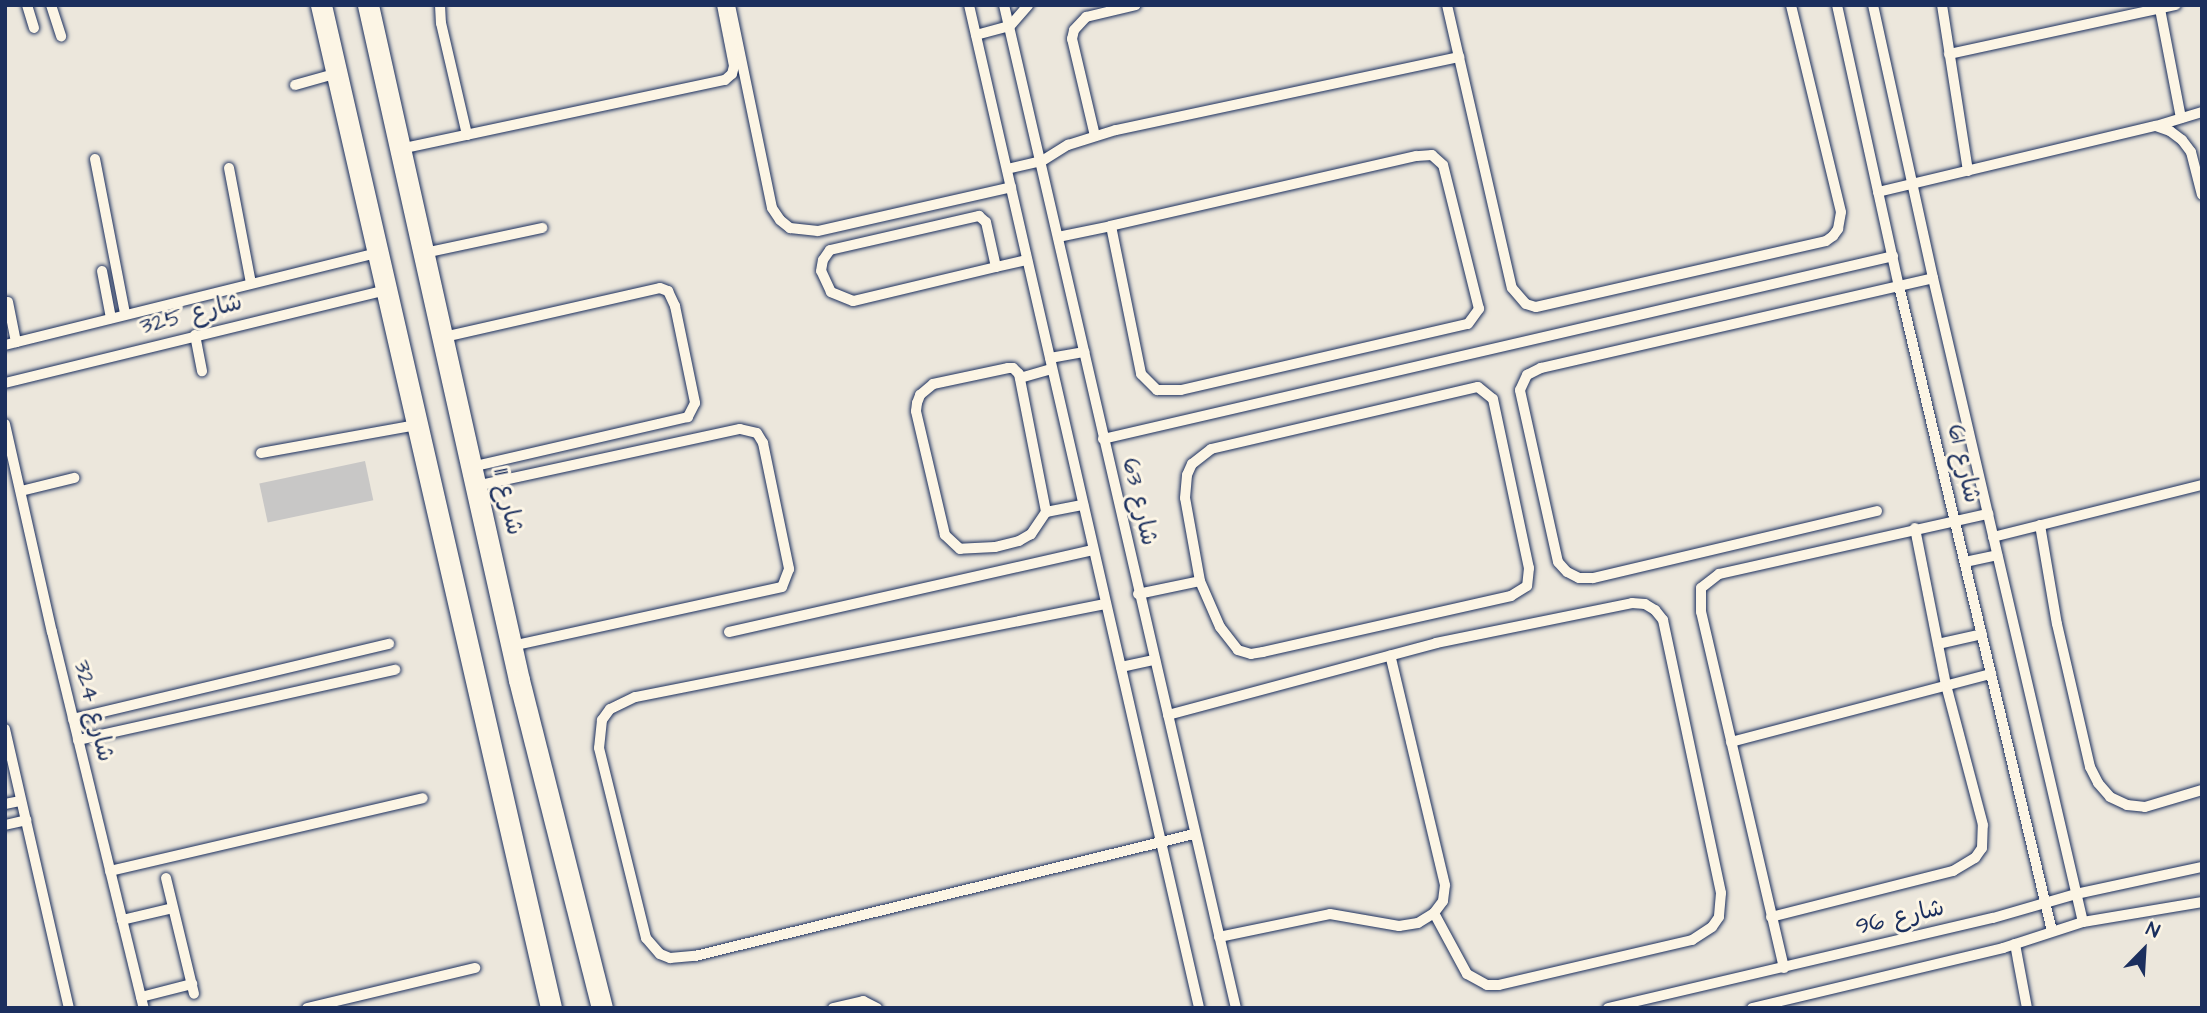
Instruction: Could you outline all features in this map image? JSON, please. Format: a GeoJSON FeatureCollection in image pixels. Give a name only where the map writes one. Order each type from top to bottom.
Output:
{"type":"FeatureCollection","features":[{"type":"Feature","properties":{"kind":"street"},"geometry":{"type":"LineString","coordinates":[[321,5],[551,1008]]}},
{"type":"Feature","properties":{"kind":"street","name":"شارع 11"},"geometry":{"type":"LineString","coordinates":[[368,5],[512,646],[602,1008]]}},
{"type":"Feature","properties":{"kind":"lane"},"geometry":{"type":"LineString","coordinates":[[27,5],[34,28]]}},
{"type":"Feature","properties":{"kind":"lane"},"geometry":{"type":"LineString","coordinates":[[51,5],[61,36]]}},
{"type":"Feature","properties":{"kind":"lane"},"geometry":{"type":"LineString","coordinates":[[440,5],[441,23],[467,135]]}},
{"type":"Feature","properties":{"kind":"lane"},"geometry":{"type":"LineString","coordinates":[[400,149],[725,79],[732,74],[734,66],[722,5]]}},
{"type":"Feature","properties":{"kind":"lane"},"geometry":{"type":"LineString","coordinates":[[730,5],[772,208],[790,228],[818,231],[1011,187]]}},
{"type":"Feature","properties":{"kind":"lane"},"geometry":{"type":"LineString","coordinates":[[969,5],[1199,1008]]}},
{"type":"Feature","properties":{"kind":"lane","name":"شارع 63"},"geometry":{"type":"LineString","coordinates":[[1004,5],[1042,161],[1102,439],[1236,1008]]}},
{"type":"Feature","properties":{"kind":"lane"},"geometry":{"type":"LineString","coordinates":[[976,35],[1010,26],[1028,5]]}},
{"type":"Feature","properties":{"kind":"lane"},"geometry":{"type":"LineString","coordinates":[[1095,136],[1072,39],[1074,30],[1086,17],[1136,5]]}},
{"type":"Feature","properties":{"kind":"lane"},"geometry":{"type":"LineString","coordinates":[[1447,5],[1512,288],[1526,304],[1546,306],[1826,241],[1833,236],[1838,229],[1841,212],[1791,5]]}},
{"type":"Feature","properties":{"kind":"lane","name":"شارع 61"},"geometry":{"type":"LineString","coordinates":[[1837,5],[1899,286],[2052,931]]}},
{"type":"Feature","properties":{"kind":"lane","name":"شارع 61"},"geometry":{"type":"LineString","coordinates":[[1874,5],[1933,278],[2083,922]]}},
{"type":"Feature","properties":{"kind":"lane"},"geometry":{"type":"LineString","coordinates":[[1942,5],[1968,171]]}},
{"type":"Feature","properties":{"kind":"lane"},"geometry":{"type":"LineString","coordinates":[[1949,54],[2176,5]]}},
{"type":"Feature","properties":{"kind":"lane"},"geometry":{"type":"LineString","coordinates":[[2160,9],[2182,118]]}},
{"type":"Feature","properties":{"kind":"lane"},"geometry":{"type":"LineString","coordinates":[[1007,169],[1042,161],[1068,145],[1095,136],[1459,57]]}},
{"type":"Feature","properties":{"kind":"lane"},"geometry":{"type":"LineString","coordinates":[[295,85],[338,73]]}},
{"type":"Feature","properties":{"kind":"lane"},"geometry":{"type":"LineString","coordinates":[[1878,192],[2156,126],[2202,112]]}},
{"type":"Feature","properties":{"kind":"lane"},"geometry":{"type":"LineString","coordinates":[[2156,126],[2170,131],[2182,140],[2191,152],[2202,195]]}},
{"type":"Feature","properties":{"kind":"lane"},"geometry":{"type":"LineString","coordinates":[[1058,237],[1416,156],[1432,155],[1443,165],[1479,309],[1468,324],[1181,390],[1157,390],[1147,384],[1141,374],[1111,226]]}},
{"type":"Feature","properties":{"kind":"lane"},"geometry":{"type":"LineString","coordinates":[[95,159],[125,314]]}},
{"type":"Feature","properties":{"kind":"lane"},"geometry":{"type":"LineString","coordinates":[[229,168],[251,283]]}},
{"type":"Feature","properties":{"kind":"lane"},"geometry":{"type":"LineString","coordinates":[[996,267],[986,222],[979,216],[830,250],[823,260],[821,271],[831,292],[853,301],[1027,260]]}},
{"type":"Feature","properties":{"kind":"lane"},"geometry":{"type":"LineString","coordinates":[[424,253],[542,228]]}},
{"type":"Feature","properties":{"kind":"lane","name":"شارع 325"},"geometry":{"type":"LineString","coordinates":[[11,343],[377,253]]}},
{"type":"Feature","properties":{"kind":"lane"},"geometry":{"type":"LineString","coordinates":[[1102,439],[1893,256]]}},
{"type":"Feature","properties":{"kind":"lane"},"geometry":{"type":"LineString","coordinates":[[102,271],[111,318]]}},
{"type":"Feature","properties":{"kind":"lane"},"geometry":{"type":"LineString","coordinates":[[1877,511],[1593,578],[1579,578],[1567,572],[1558,562],[1520,390],[1527,376],[1541,368],[1933,278]]}},
{"type":"Feature","properties":{"kind":"lane"},"geometry":{"type":"LineString","coordinates":[[444,337],[660,288],[668,291],[675,306],[695,403],[688,417],[474,477]]}},
{"type":"Feature","properties":{"kind":"lane","name":"شارع 325"},"geometry":{"type":"LineString","coordinates":[[5,383],[386,290]]}},
{"type":"Feature","properties":{"kind":"lane"},"geometry":{"type":"LineString","coordinates":[[8,302],[11,343]]}},
{"type":"Feature","properties":{"kind":"lane"},"geometry":{"type":"LineString","coordinates":[[195,335],[202,371]]}},
{"type":"Feature","properties":{"kind":"lane"},"geometry":{"type":"LineString","coordinates":[[1020,377],[1084,352]]}},
{"type":"Feature","properties":{"kind":"lane"},"geometry":{"type":"LineString","coordinates":[[1046,512],[1020,377],[1016,370],[1008,368],[933,384],[920,395],[916,411],[945,535],[951,544],[971,551],[1019,541],[1031,534],[1046,512],[1083,505]]}},
{"type":"Feature","properties":{"kind":"lane"},"geometry":{"type":"LineString","coordinates":[[1467,387],[1478,387],[1493,399],[1530,568],[1527,586],[1520,593],[1251,654],[1238,650],[1220,627],[1200,581],[1186,511],[1185,487],[1187,475],[1200,455],[1211,449],[1467,387]]}},
{"type":"Feature","properties":{"kind":"lane","name":"شارع 324"},"geometry":{"type":"LineString","coordinates":[[5,424],[78,740],[143,1002]]}},
{"type":"Feature","properties":{"kind":"lane"},"geometry":{"type":"LineString","coordinates":[[261,453],[416,425]]}},
{"type":"Feature","properties":{"kind":"lane"},"geometry":{"type":"LineString","coordinates":[[474,477],[731,430],[752,430],[763,443],[789,569],[782,587],[512,646]]}},
{"type":"Feature","properties":{"kind":"lane"},"geometry":{"type":"LineString","coordinates":[[21,491],[74,478]]}},
{"type":"Feature","properties":{"kind":"lane"},"geometry":{"type":"LineString","coordinates":[[1993,537],[2202,485]]}},
{"type":"Feature","properties":{"kind":"lane"},"geometry":{"type":"LineString","coordinates":[[1784,968],[1699,604],[1701,588],[1705,582],[1719,574],[1915,528],[1988,514]]}},
{"type":"Feature","properties":{"kind":"lane"},"geometry":{"type":"LineString","coordinates":[[2040,525],[2057,624],[2090,767],[2098,783],[2110,797],[2127,805],[2144,807],[2202,790]]}},
{"type":"Feature","properties":{"kind":"lane"},"geometry":{"type":"LineString","coordinates":[[1771,918],[1953,871],[1975,858],[1984,837],[1946,685],[1915,528]]}},
{"type":"Feature","properties":{"kind":"lane"},"geometry":{"type":"LineString","coordinates":[[729,632],[1093,550]]}},
{"type":"Feature","properties":{"kind":"lane"},"geometry":{"type":"LineString","coordinates":[[1965,562],[1997,555]]}},
{"type":"Feature","properties":{"kind":"lane"},"geometry":{"type":"LineString","coordinates":[[1138,594],[1200,581]]}},
{"type":"Feature","properties":{"kind":"lane"},"geometry":{"type":"LineString","coordinates":[[1168,715],[1390,655],[1632,603],[1644,604],[1655,610],[1663,620],[1722,905],[1712,927],[1692,940],[1499,985],[1488,985],[1467,974],[1434,913]]}},
{"type":"Feature","properties":{"kind":"lane"},"geometry":{"type":"LineString","coordinates":[[1105,604],[621,701],[606,715],[598,734],[599,748],[646,938],[660,954],[670,958],[695,956],[1194,834]]}},
{"type":"Feature","properties":{"kind":"lane"},"geometry":{"type":"LineString","coordinates":[[1938,644],[1982,634]]}},
{"type":"Feature","properties":{"kind":"lane"},"geometry":{"type":"LineString","coordinates":[[73,719],[389,644]]}},
{"type":"Feature","properties":{"kind":"lane"},"geometry":{"type":"LineString","coordinates":[[1219,937],[1330,914],[1399,926],[1418,923],[1434,913],[1443,901],[1445,885],[1390,655]]}},
{"type":"Feature","properties":{"kind":"lane"},"geometry":{"type":"LineString","coordinates":[[1121,667],[1155,660]]}},
{"type":"Feature","properties":{"kind":"lane"},"geometry":{"type":"LineString","coordinates":[[78,740],[395,670]]}},
{"type":"Feature","properties":{"kind":"lane"},"geometry":{"type":"LineString","coordinates":[[1731,742],[1991,674]]}},
{"type":"Feature","properties":{"kind":"lane"},"geometry":{"type":"LineString","coordinates":[[5,729],[69,1008]]}},
{"type":"Feature","properties":{"kind":"lane"},"geometry":{"type":"LineString","coordinates":[[110,871],[423,798]]}},
{"type":"Feature","properties":{"kind":"lane"},"geometry":{"type":"LineString","coordinates":[[5,804],[21,801]]}},
{"type":"Feature","properties":{"kind":"lane"},"geometry":{"type":"LineString","coordinates":[[5,825],[26,820]]}},
{"type":"Feature","properties":{"kind":"lane","name":"شارع 96"},"geometry":{"type":"LineString","coordinates":[[1608,1008],[1784,968],[2076,894],[2202,867]]}},
{"type":"Feature","properties":{"kind":"lane"},"geometry":{"type":"LineString","coordinates":[[143,1002],[193,989],[166,878]]}},
{"type":"Feature","properties":{"kind":"lane"},"geometry":{"type":"LineString","coordinates":[[1752,1008],[2015,944],[2083,922],[2202,902]]}},
{"type":"Feature","properties":{"kind":"lane"},"geometry":{"type":"LineString","coordinates":[[122,920],[173,908]]}},
{"type":"Feature","properties":{"kind":"lane"},"geometry":{"type":"LineString","coordinates":[[2015,944],[2027,1008]]}},
{"type":"Feature","properties":{"kind":"lane"},"geometry":{"type":"LineString","coordinates":[[307,1008],[475,968]]}},
{"type":"Feature","properties":{"kind":"lane"},"geometry":{"type":"LineString","coordinates":[[833,1008],[863,1000],[877,1008]]}},
{"type":"Feature","properties":{"kind":"shaded area"},"geometry":{"type":"Polygon","coordinates":[[[5,5],[2202,5],[2202,1008],[5,1008],[5,5]]]}},
{"type":"Feature","properties":{"kind":"building"},"geometry":{"type":"Polygon","coordinates":[[[365,461],[373,500],[268,523],[259,483],[365,461]]]}}]}
